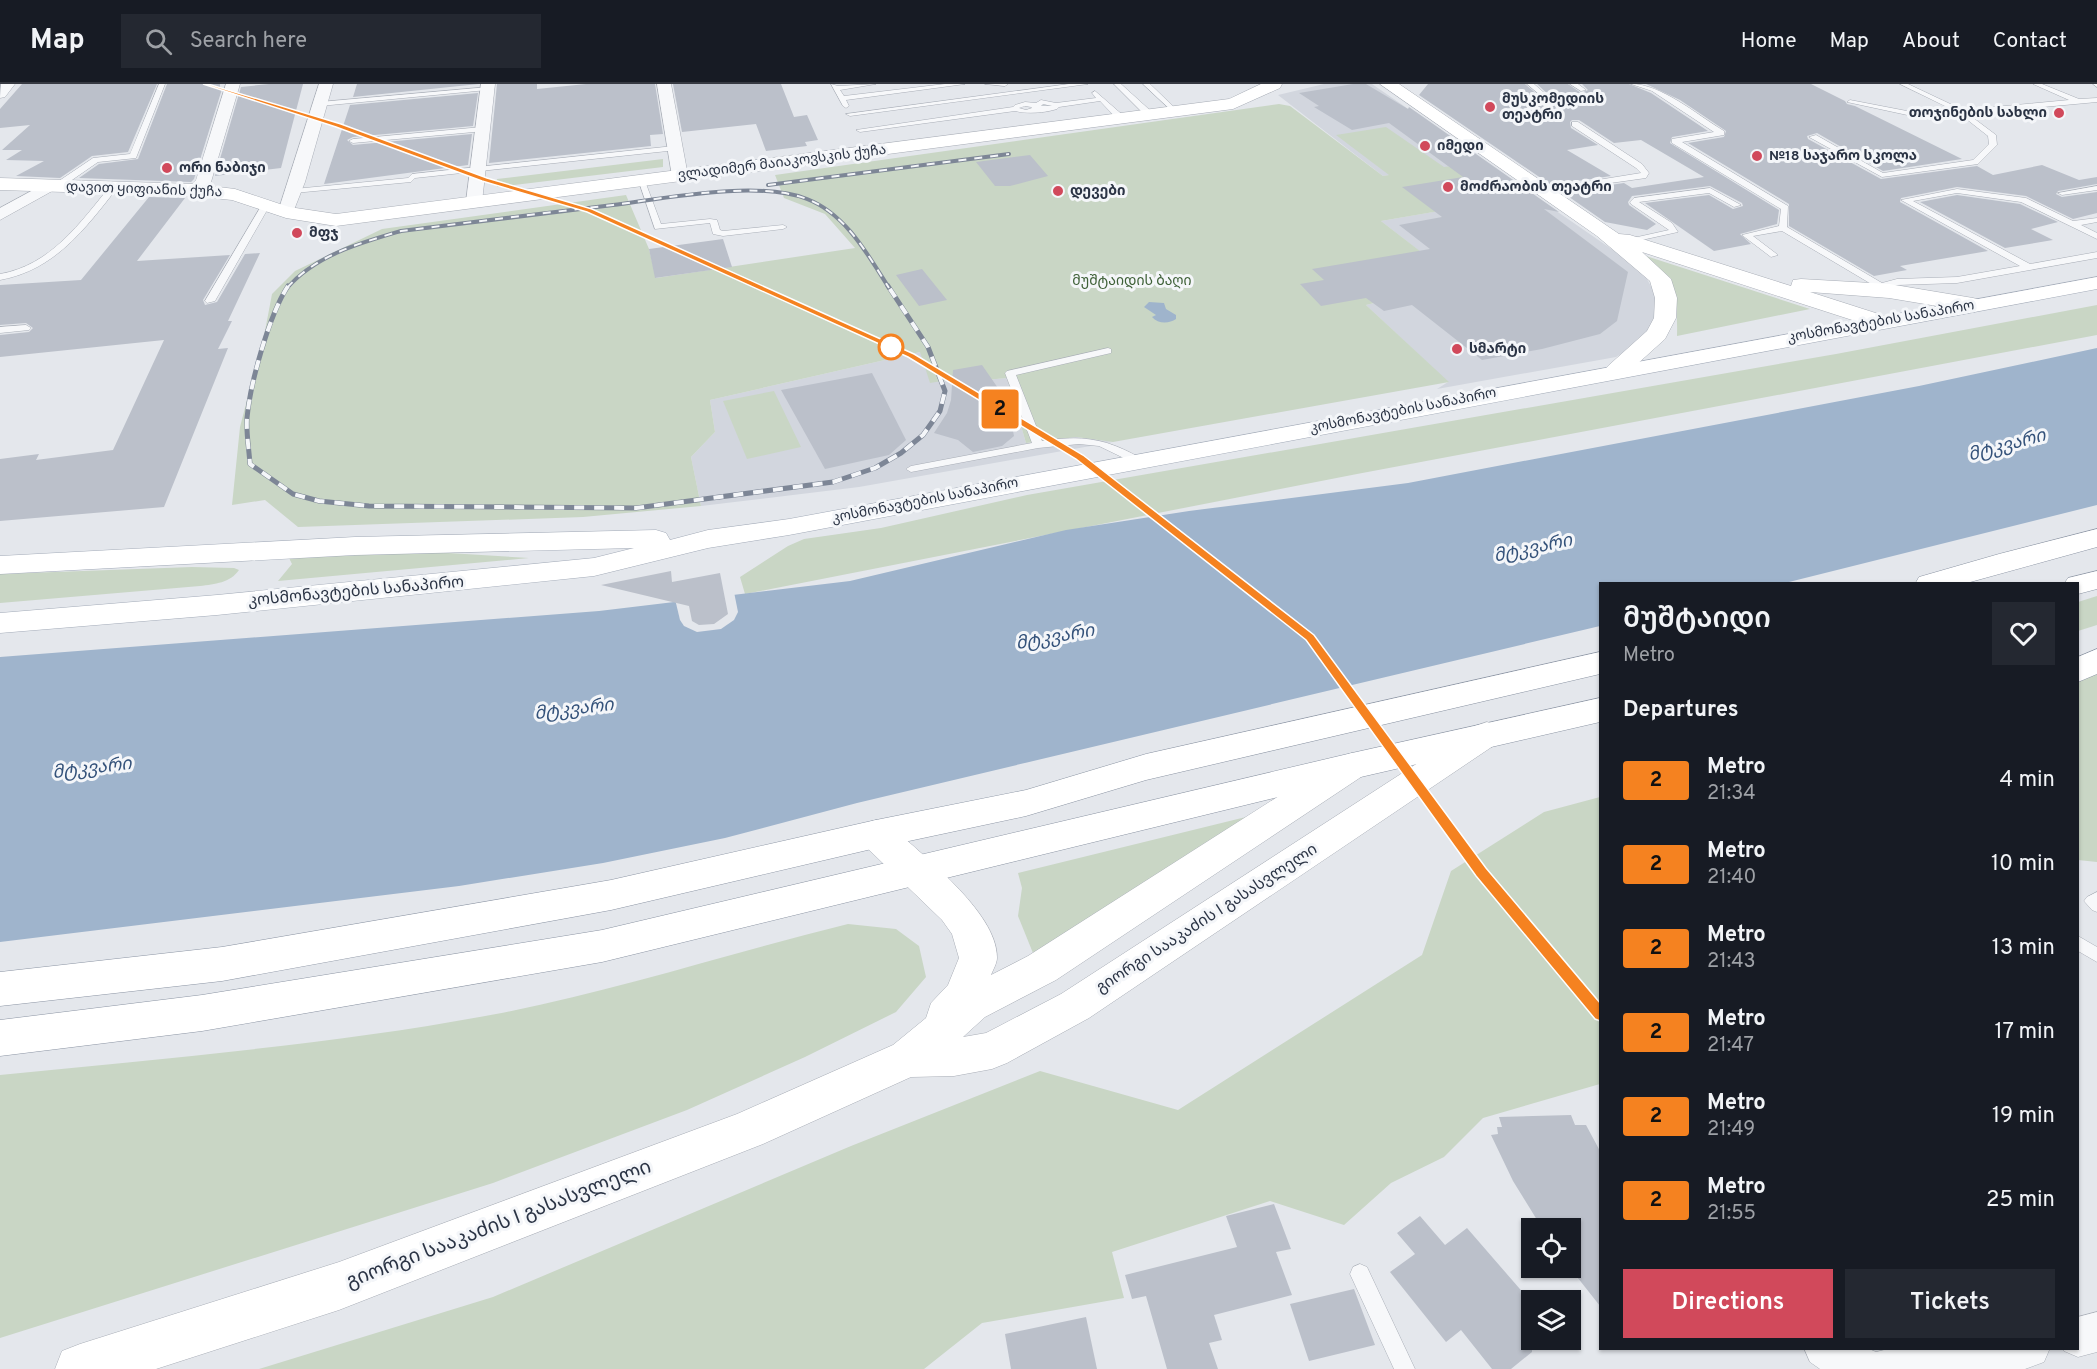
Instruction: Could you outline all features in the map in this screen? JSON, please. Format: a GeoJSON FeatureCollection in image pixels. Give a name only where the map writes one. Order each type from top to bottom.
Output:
{"type":"FeatureCollection","features":[{"type":"Feature","properties":{"kind":"main road","name":"ვლადიმერ მაიაკოვსკის ქუჩა"},"geometry":{"type":"LineString","coordinates":[[286,212],[336,220],[680,176],[869,144],[1122,119],[1233,104],[1274,84]]}},
{"type":"Feature","properties":{"kind":"main road"},"geometry":{"type":"LineString","coordinates":[[1388,84],[1604,232],[1660,279],[1666,298],[1665,318],[1657,334],[1616,371]]}},
{"type":"Feature","properties":{"kind":"main road","name":"დავით ყიფიანის ქუჩა"},"geometry":{"type":"LineString","coordinates":[[0,184],[194,190],[235,195],[286,212]]}},
{"type":"Feature","properties":{"kind":"main road"},"geometry":{"type":"LineString","coordinates":[[1604,232],[1711,268],[1810,294],[1880,322]]}},
{"type":"Feature","properties":{"kind":"main road","name":"კოსმონავტების სანაპირო"},"geometry":{"type":"LineString","coordinates":[[0,623],[217,605],[594,567],[708,539],[789,527],[1138,460],[2097,283]]}},
{"type":"Feature","properties":{"kind":"main road"},"geometry":{"type":"LineString","coordinates":[[1810,294],[1874,287],[1973,305]]}},
{"type":"Feature","properties":{"kind":"main road","name":"კოსმონავტების სანაპირო"},"geometry":{"type":"LineString","coordinates":[[0,565],[222,552],[599,538],[708,539]]}},
{"type":"Feature","properties":{"kind":"main road"},"geometry":{"type":"LineString","coordinates":[[1936,582],[2009,560],[2097,538]]}},
{"type":"Feature","properties":{"kind":"main road"},"geometry":{"type":"LineString","coordinates":[[217,605],[249,589],[259,581],[265,567],[261,561],[222,552]]}},
{"type":"Feature","properties":{"kind":"main road"},"geometry":{"type":"LineString","coordinates":[[2079,585],[2097,580]]}},
{"type":"Feature","properties":{"kind":"main road"},"geometry":{"type":"LineString","coordinates":[[0,989],[222,964],[611,895],[876,834],[1026,803],[1146,767],[1599,663]]}},
{"type":"Feature","properties":{"kind":"main road"},"geometry":{"type":"LineString","coordinates":[[1352,766],[1499,687]]}},
{"type":"Feature","properties":{"kind":"main road"},"geometry":{"type":"LineString","coordinates":[[0,1038],[202,1013],[602,946],[1487,734],[1599,710]]}},
{"type":"Feature","properties":{"kind":"main road","name":"გიორგი სააკაძის I გასასვლელი"},"geometry":{"type":"LineString","coordinates":[[909,1058],[954,1057],[992,1050],[1074,1006],[1487,734]]}},
{"type":"Feature","properties":{"kind":"main road","name":"გიორგი სააკაძის I გასასვლელი"},"geometry":{"type":"LineString","coordinates":[[80,1369],[339,1286],[748,1130],[909,1058],[971,1005],[1042,968],[1352,766]]}},
{"type":"Feature","properties":{"kind":"main road"},"geometry":{"type":"LineString","coordinates":[[876,834],[913,872],[955,909],[970,928],[978,958],[964,995],[909,1058]]}},
{"type":"Feature","properties":{"kind":"street"},"geometry":{"type":"LineString","coordinates":[[0,94],[8,84]]}},
{"type":"Feature","properties":{"kind":"street"},"geometry":{"type":"LineString","coordinates":[[194,190],[203,182],[233,84]]}},
{"type":"Feature","properties":{"kind":"street"},"geometry":{"type":"LineString","coordinates":[[286,212],[326,84]]}},
{"type":"Feature","properties":{"kind":"street"},"geometry":{"type":"LineString","coordinates":[[664,84],[680,176]]}},
{"type":"Feature","properties":{"kind":"street"},"geometry":{"type":"LineString","coordinates":[[474,202],[487,86]]}},
{"type":"Feature","properties":{"kind":"street"},"geometry":{"type":"LineString","coordinates":[[0,215],[52,187]]}},
{"type":"Feature","properties":{"kind":"street"},"geometry":{"type":"LineString","coordinates":[[2079,1337],[2097,1332]]}},
{"type":"Feature","properties":{"kind":"street"},"geometry":{"type":"LineString","coordinates":[[1827,1350],[1851,1366],[1869,1369]]}},
{"type":"Feature","properties":{"kind":"street"},"geometry":{"type":"LineString","coordinates":[[1883,1369],[1917,1368],[2019,1350]]}},
{"type":"Feature","properties":{"kind":"lane"},"geometry":{"type":"LineString","coordinates":[[52,187],[96,160],[133,156],[162,84]]}},
{"type":"Feature","properties":{"kind":"lane"},"geometry":{"type":"LineString","coordinates":[[869,144],[835,86],[873,84]]}},
{"type":"Feature","properties":{"kind":"lane"},"geometry":{"type":"LineString","coordinates":[[842,98],[962,84]]}},
{"type":"Feature","properties":{"kind":"lane"},"geometry":{"type":"LineString","coordinates":[[988,84],[1005,84]]}},
{"type":"Feature","properties":{"kind":"lane"},"geometry":{"type":"LineString","coordinates":[[1013,84],[1022,84]]}},
{"type":"Feature","properties":{"kind":"lane"},"geometry":{"type":"LineString","coordinates":[[850,114],[1085,84],[1122,119]]}},
{"type":"Feature","properties":{"kind":"lane"},"geometry":{"type":"LineString","coordinates":[[1117,84],[1150,115]]}},
{"type":"Feature","properties":{"kind":"lane"},"geometry":{"type":"LineString","coordinates":[[1146,84],[1176,112]]}},
{"type":"Feature","properties":{"kind":"lane"},"geometry":{"type":"LineString","coordinates":[[1530,84],[1547,98]]}},
{"type":"Feature","properties":{"kind":"lane"},"geometry":{"type":"LineString","coordinates":[[1573,84],[1583,90]]}},
{"type":"Feature","properties":{"kind":"lane"},"geometry":{"type":"LineString","coordinates":[[1634,84],[1654,90],[1721,133],[1675,141],[1785,208],[1783,228]]}},
{"type":"Feature","properties":{"kind":"lane"},"geometry":{"type":"LineString","coordinates":[[1813,137],[1882,175],[1975,162],[1993,146],[1993,139],[1962,112],[1903,84]]}},
{"type":"Feature","properties":{"kind":"lane"},"geometry":{"type":"LineString","coordinates":[[2036,84],[2079,102]]}},
{"type":"Feature","properties":{"kind":"lane"},"geometry":{"type":"LineString","coordinates":[[320,104],[487,86]]}},
{"type":"Feature","properties":{"kind":"lane"},"geometry":{"type":"LineString","coordinates":[[860,130],[1016,109],[1021,105],[1036,107],[1041,102],[1056,105],[1101,99]]}},
{"type":"Feature","properties":{"kind":"lane"},"geometry":{"type":"LineString","coordinates":[[1850,102],[1911,114],[1962,112],[2097,100]]}},
{"type":"Feature","properties":{"kind":"lane"},"geometry":{"type":"LineString","coordinates":[[1970,118],[2021,115]]}},
{"type":"Feature","properties":{"kind":"lane"},"geometry":{"type":"LineString","coordinates":[[1542,191],[1643,176],[1645,173],[1644,170],[1575,124]]}},
{"type":"Feature","properties":{"kind":"lane"},"geometry":{"type":"LineString","coordinates":[[353,141],[483,129]]}},
{"type":"Feature","properties":{"kind":"lane"},"geometry":{"type":"LineString","coordinates":[[294,191],[411,180],[412,176],[674,148]]}},
{"type":"Feature","properties":{"kind":"lane"},"geometry":{"type":"LineString","coordinates":[[641,181],[658,227],[710,220],[714,222],[716,232],[723,234],[783,227]]}},
{"type":"Feature","properties":{"kind":"lane"},"geometry":{"type":"LineString","coordinates":[[0,277],[14,276],[55,254],[114,187]]}},
{"type":"Feature","properties":{"kind":"lane"},"geometry":{"type":"LineString","coordinates":[[2062,193],[2097,188]]}},
{"type":"Feature","properties":{"kind":"lane"},"geometry":{"type":"LineString","coordinates":[[1628,240],[1674,232],[1669,225],[1634,202],[1637,200],[1711,190],[1737,205]]}},
{"type":"Feature","properties":{"kind":"lane"},"geometry":{"type":"LineString","coordinates":[[2028,267],[1905,200],[1957,192],[2023,200],[2097,236]]}},
{"type":"Feature","properties":{"kind":"lane"},"geometry":{"type":"LineString","coordinates":[[210,302],[266,205]]}},
{"type":"Feature","properties":{"kind":"lane"},"geometry":{"type":"LineString","coordinates":[[2072,224],[2097,220]]}},
{"type":"Feature","properties":{"kind":"lane"},"geometry":{"type":"LineString","coordinates":[[1774,255],[1746,235],[1783,228],[1874,287],[1957,280],[2097,255]]}},
{"type":"Feature","properties":{"kind":"lane"},"geometry":{"type":"LineString","coordinates":[[0,330],[26,328]]}},
{"type":"Feature","properties":{"kind":"lane"},"geometry":{"type":"LineString","coordinates":[[1038,445],[1010,373],[1108,351]]}},
{"type":"Feature","properties":{"kind":"lane"},"geometry":{"type":"LineString","coordinates":[[911,469],[1069,440],[1092,440],[1112,445],[1138,460]]}},
{"type":"Feature","properties":{"kind":"lane"},"geometry":{"type":"LineString","coordinates":[[2097,898],[2092,901],[2097,906]]}},
{"type":"Feature","properties":{"kind":"lane"},"geometry":{"type":"LineString","coordinates":[[2079,944],[2097,955]]}},
{"type":"Feature","properties":{"kind":"lane"},"geometry":{"type":"LineString","coordinates":[[1360,1274],[1405,1369]]}},
{"type":"Feature","properties":{"kind":"shaded area"},"geometry":{"type":"Polygon","coordinates":[[[1324,84],[1372,84],[1642,270],[1659,301],[1656,325],[1643,341],[1616,357],[1437,389],[1448,382],[1366,305],[1459,282],[1381,221],[1520,197],[1476,163],[1383,176],[1278,95],[1324,84]]]}},
{"type":"Feature","properties":{"kind":"shaded area"},"geometry":{"type":"Polygon","coordinates":[[[920,352],[978,375],[985,380],[1007,378],[1026,443],[1076,437],[1113,442],[859,487],[701,506],[691,457],[715,432],[710,400],[920,352]]]}},
{"type":"Feature","properties":{"kind":"green space","name":"მუშტაიდის ბაღი"},"geometry":{"type":"Polygon","coordinates":[[[1279,104],[1290,106],[1383,176],[1389,175],[1336,135],[1386,127],[1444,167],[1476,163],[1521,197],[1381,221],[1460,282],[1366,305],[1449,382],[1113,442],[1076,437],[1026,443],[1007,378],[985,380],[977,375],[930,383],[920,352],[710,400],[715,432],[691,457],[701,506],[583,517],[298,527],[265,500],[232,505],[240,427],[265,331],[272,294],[295,271],[382,229],[626,195],[649,249],[656,278],[855,248],[825,214],[784,198],[775,175],[1279,104]]]}},
{"type":"Feature","properties":{"kind":"green space"},"geometry":{"type":"Polygon","coordinates":[[[663,159],[663,167],[497,187],[497,179],[663,159]]]}},
{"type":"Feature","properties":{"kind":"green space"},"geometry":{"type":"Polygon","coordinates":[[[1646,256],[1810,309],[1677,336],[1675,300],[1672,292],[1646,256]]]}},
{"type":"Feature","properties":{"kind":"green space"},"geometry":{"type":"Polygon","coordinates":[[[2097,305],[2097,335],[1357,474],[745,594],[740,577],[788,546],[804,539],[881,528],[1027,495],[1836,354],[2097,305]]]}},
{"type":"Feature","properties":{"kind":"green space"},"geometry":{"type":"Polygon","coordinates":[[[774,391],[801,447],[747,459],[723,401],[774,391]]]}},
{"type":"Feature","properties":{"kind":"green space"},"geometry":{"type":"Polygon","coordinates":[[[432,552],[529,558],[278,581],[292,564],[289,558],[432,552]]]}},
{"type":"Feature","properties":{"kind":"green space"},"geometry":{"type":"Polygon","coordinates":[[[192,567],[239,570],[227,580],[206,585],[0,603],[0,574],[192,567]]]}},
{"type":"Feature","properties":{"kind":"green space"},"geometry":{"type":"Polygon","coordinates":[[[2097,596],[2097,625],[2079,631],[2079,602],[2097,596]]]}},
{"type":"Feature","properties":{"kind":"green space"},"geometry":{"type":"Polygon","coordinates":[[[2097,671],[2097,862],[2079,860],[2079,678],[2097,671]]]}},
{"type":"Feature","properties":{"kind":"green space"},"geometry":{"type":"Polygon","coordinates":[[[1599,797],[1599,1084],[1483,1118],[1444,1157],[1391,1183],[1344,1225],[1270,1201],[1112,1252],[1124,1298],[982,1323],[924,1369],[259,1369],[493,1297],[851,1146],[1040,1071],[1178,1110],[1422,955],[1451,871],[1544,812],[1599,797]]]}},
{"type":"Feature","properties":{"kind":"green space"},"geometry":{"type":"Polygon","coordinates":[[[1254,815],[1035,958],[1018,916],[1022,888],[1018,873],[1254,815]]]}},
{"type":"Feature","properties":{"kind":"green space"},"geometry":{"type":"Polygon","coordinates":[[[848,924],[896,929],[919,946],[926,977],[896,1012],[805,1057],[687,1110],[493,1183],[0,1338],[0,1075],[310,1042],[496,1014],[629,983],[848,924]]]}},
{"type":"Feature","properties":{"kind":"water"},"geometry":{"type":"Polygon","coordinates":[[[1149,302],[1164,303],[1166,309],[1176,315],[1176,319],[1170,322],[1157,321],[1152,317],[1156,315],[1144,307],[1149,302]]]}},
{"type":"Feature","properties":{"kind":"water","name":"მტკვარი"},"geometry":{"type":"Polygon","coordinates":[[[2097,348],[2097,505],[1789,582],[1599,582],[1599,626],[857,803],[725,838],[603,863],[459,886],[0,942],[0,657],[599,611],[850,581],[1066,530],[1189,511],[1408,483],[1919,386],[2097,348]]]}},
{"type":"Feature","properties":{"kind":"pier"},"geometry":{"type":"Polygon","coordinates":[[[734,592],[738,612],[734,620],[721,629],[697,632],[684,626],[680,620],[675,599],[734,592]]]}},
{"type":"Feature","properties":{"kind":"building"},"geometry":{"type":"Polygon","coordinates":[[[22,84],[157,84],[128,152],[92,156],[60,178],[16,176],[44,161],[6,160],[22,150],[2,150],[30,125],[0,128],[0,109],[22,84]]]}},
{"type":"Feature","properties":{"kind":"building"},"geometry":{"type":"Polygon","coordinates":[[[167,84],[220,84],[220,89],[222,89],[194,179],[191,182],[79,178],[99,164],[138,159],[167,84]]]}},
{"type":"Feature","properties":{"kind":"building"},"geometry":{"type":"Polygon","coordinates":[[[303,84],[281,168],[215,176],[241,87],[303,84]]]}},
{"type":"Feature","properties":{"kind":"building"},"geometry":{"type":"Polygon","coordinates":[[[357,84],[479,84],[353,97],[357,84]]]}},
{"type":"Feature","properties":{"kind":"building"},"geometry":{"type":"Polygon","coordinates":[[[497,84],[537,84],[537,89],[586,84],[655,84],[663,134],[650,135],[651,146],[489,163],[497,84]]]}},
{"type":"Feature","properties":{"kind":"building"},"geometry":{"type":"Polygon","coordinates":[[[673,84],[781,84],[794,117],[807,115],[818,140],[805,142],[807,146],[766,151],[756,124],[682,132],[673,84]]]}},
{"type":"Feature","properties":{"kind":"building"},"geometry":{"type":"Polygon","coordinates":[[[1366,84],[1408,109],[1409,107],[1559,212],[1544,209],[1628,272],[1617,321],[1600,334],[1542,349],[1482,360],[1412,305],[1384,311],[1366,298],[1321,306],[1300,284],[1324,280],[1312,269],[1430,249],[1399,225],[1442,217],[1402,187],[1463,177],[1389,123],[1352,130],[1314,107],[1319,106],[1299,93],[1366,84]]]}},
{"type":"Feature","properties":{"kind":"building"},"geometry":{"type":"Polygon","coordinates":[[[1428,84],[1525,84],[1545,101],[1552,98],[1537,84],[1568,84],[1581,93],[1588,90],[1582,84],[1629,84],[1651,93],[1708,131],[1672,137],[1670,143],[1779,210],[1777,224],[1740,234],[1751,244],[1714,251],[1645,203],[1709,195],[1733,209],[1743,206],[1742,203],[1710,186],[1632,196],[1628,202],[1629,205],[1656,224],[1647,230],[1605,222],[1562,192],[1624,183],[1632,188],[1704,177],[1641,140],[1614,143],[1579,120],[1572,120],[1571,128],[1598,145],[1567,150],[1611,176],[1551,185],[1419,95],[1428,84]]]}},
{"type":"Feature","properties":{"kind":"building"},"geometry":{"type":"Polygon","coordinates":[[[1646,84],[1811,84],[1847,104],[1962,159],[1883,171],[1817,133],[1807,136],[1808,139],[1881,179],[1977,166],[1993,175],[2042,165],[2079,180],[2097,177],[2097,184],[2058,191],[2056,194],[2062,197],[2097,192],[2097,213],[2073,219],[2026,196],[1957,187],[1901,198],[1900,202],[1988,251],[1900,266],[1907,270],[1874,276],[1789,226],[1789,204],[1688,143],[1724,137],[1726,131],[1680,100],[1646,84]]]}},
{"type":"Feature","properties":{"kind":"building"},"geometry":{"type":"Polygon","coordinates":[[[478,93],[473,126],[353,137],[347,140],[353,145],[472,134],[468,165],[324,184],[350,105],[478,93]]]}},
{"type":"Feature","properties":{"kind":"building"},"geometry":{"type":"Polygon","coordinates":[[[1030,155],[1048,176],[1010,186],[995,186],[976,162],[1030,155]]]}},
{"type":"Feature","properties":{"kind":"building"},"geometry":{"type":"Polygon","coordinates":[[[1957,195],[2020,204],[2058,222],[2031,229],[2053,240],[2005,248],[1920,202],[1957,195]]]}},
{"type":"Feature","properties":{"kind":"building"},"geometry":{"type":"Polygon","coordinates":[[[149,197],[185,198],[137,261],[230,255],[203,300],[205,305],[217,302],[245,254],[260,253],[228,321],[232,321],[218,349],[228,348],[164,507],[0,521],[0,459],[39,454],[36,460],[113,450],[164,340],[0,357],[0,335],[29,332],[33,328],[26,323],[0,325],[0,285],[81,280],[149,197]]]}},
{"type":"Feature","properties":{"kind":"building"},"geometry":{"type":"Polygon","coordinates":[[[723,239],[732,267],[655,278],[649,249],[723,239]]]}},
{"type":"Feature","properties":{"kind":"building"},"geometry":{"type":"Polygon","coordinates":[[[922,269],[947,300],[919,306],[896,275],[922,269]]]}},
{"type":"Feature","properties":{"kind":"building"},"geometry":{"type":"Polygon","coordinates":[[[982,365],[1007,401],[1014,436],[1002,446],[973,452],[958,440],[934,433],[947,413],[951,400],[953,370],[982,365]]]}},
{"type":"Feature","properties":{"kind":"building"},"geometry":{"type":"Polygon","coordinates":[[[872,373],[906,440],[889,455],[825,469],[781,390],[872,373]]]}},
{"type":"Feature","properties":{"kind":"building"},"geometry":{"type":"Polygon","coordinates":[[[671,571],[672,582],[720,573],[728,614],[714,624],[699,625],[692,621],[689,606],[601,585],[671,571]]]}},
{"type":"Feature","properties":{"kind":"building"},"geometry":{"type":"Polygon","coordinates":[[[1571,1115],[1575,1125],[1586,1125],[1599,1149],[1599,1305],[1578,1278],[1581,1278],[1581,1218],[1536,1218],[1513,1181],[1491,1135],[1498,1134],[1497,1127],[1502,1127],[1499,1117],[1571,1115]]]}},
{"type":"Feature","properties":{"kind":"building"},"geometry":{"type":"Polygon","coordinates":[[[1274,1204],[1291,1249],[1276,1252],[1292,1295],[1214,1315],[1222,1340],[1209,1343],[1218,1369],[1167,1369],[1146,1296],[1132,1299],[1125,1275],[1237,1247],[1226,1216],[1274,1204]]]}},
{"type":"Feature","properties":{"kind":"building"},"geometry":{"type":"Polygon","coordinates":[[[1420,1216],[1445,1245],[1467,1228],[1521,1290],[1521,1350],[1532,1350],[1532,1352],[1511,1369],[1492,1369],[1461,1330],[1446,1342],[1390,1272],[1415,1254],[1397,1233],[1420,1216]]]}},
{"type":"Feature","properties":{"kind":"building"},"geometry":{"type":"Polygon","coordinates":[[[1354,1289],[1375,1345],[1309,1361],[1290,1304],[1354,1289]]]}},
{"type":"Feature","properties":{"kind":"building"},"geometry":{"type":"Polygon","coordinates":[[[1086,1317],[1097,1369],[1011,1369],[1005,1334],[1086,1317]]]}},
{"type":"Feature","properties":{"kind":"railway"},"geometry":{"type":"LineString","coordinates":[[768,185],[1009,154]]}},
{"type":"Feature","properties":{"kind":"railway"},"geometry":{"type":"LineString","coordinates":[[287,288],[311,267],[325,259],[355,246],[401,231],[685,195],[738,191],[787,194],[807,199],[821,206],[845,225],[855,237],[889,288]]}},
{"type":"Feature","properties":{"kind":"railway"},"geometry":{"type":"LineString","coordinates":[[288,286],[274,314],[256,369],[247,429],[250,464],[293,494],[319,501],[369,506],[636,508],[833,482],[875,468],[901,453],[923,435],[940,411],[945,391],[928,347],[888,286]]}},
{"type":"Feature","properties":{"kind":"metro line","name":"2"},"geometry":{"type":"LineString","coordinates":[[206,84],[339,126],[484,179],[590,211],[911,356],[1079,457],[1310,638],[1481,872],[1599,1013]]}},
{"type":"Feature","properties":{"kind":"place","name":"მუსკომედიის თეატრი"},"geometry":{"type":"Point","coordinates":[1490,107]}},
{"type":"Feature","properties":{"kind":"place","name":"თოჯინების სახლი"},"geometry":{"type":"Point","coordinates":[2059,113]}},
{"type":"Feature","properties":{"kind":"place","name":"იმედი"},"geometry":{"type":"Point","coordinates":[1425,146]}},
{"type":"Feature","properties":{"kind":"place","name":"№18 საჯარო სკოლა"},"geometry":{"type":"Point","coordinates":[1757,156]}},
{"type":"Feature","properties":{"kind":"place","name":"ორი ნაბიჯი"},"geometry":{"type":"Point","coordinates":[167,168]}},
{"type":"Feature","properties":{"kind":"place","name":"მოძრაობის თეატრი"},"geometry":{"type":"Point","coordinates":[1448,187]}},
{"type":"Feature","properties":{"kind":"place","name":"დევები"},"geometry":{"type":"Point","coordinates":[1058,191]}},
{"type":"Feature","properties":{"kind":"place","name":"მფჯ"},"geometry":{"type":"Point","coordinates":[297,233]}},
{"type":"Feature","properties":{"kind":"place","name":"სმარტი"},"geometry":{"type":"Point","coordinates":[1457,349]}}]}
